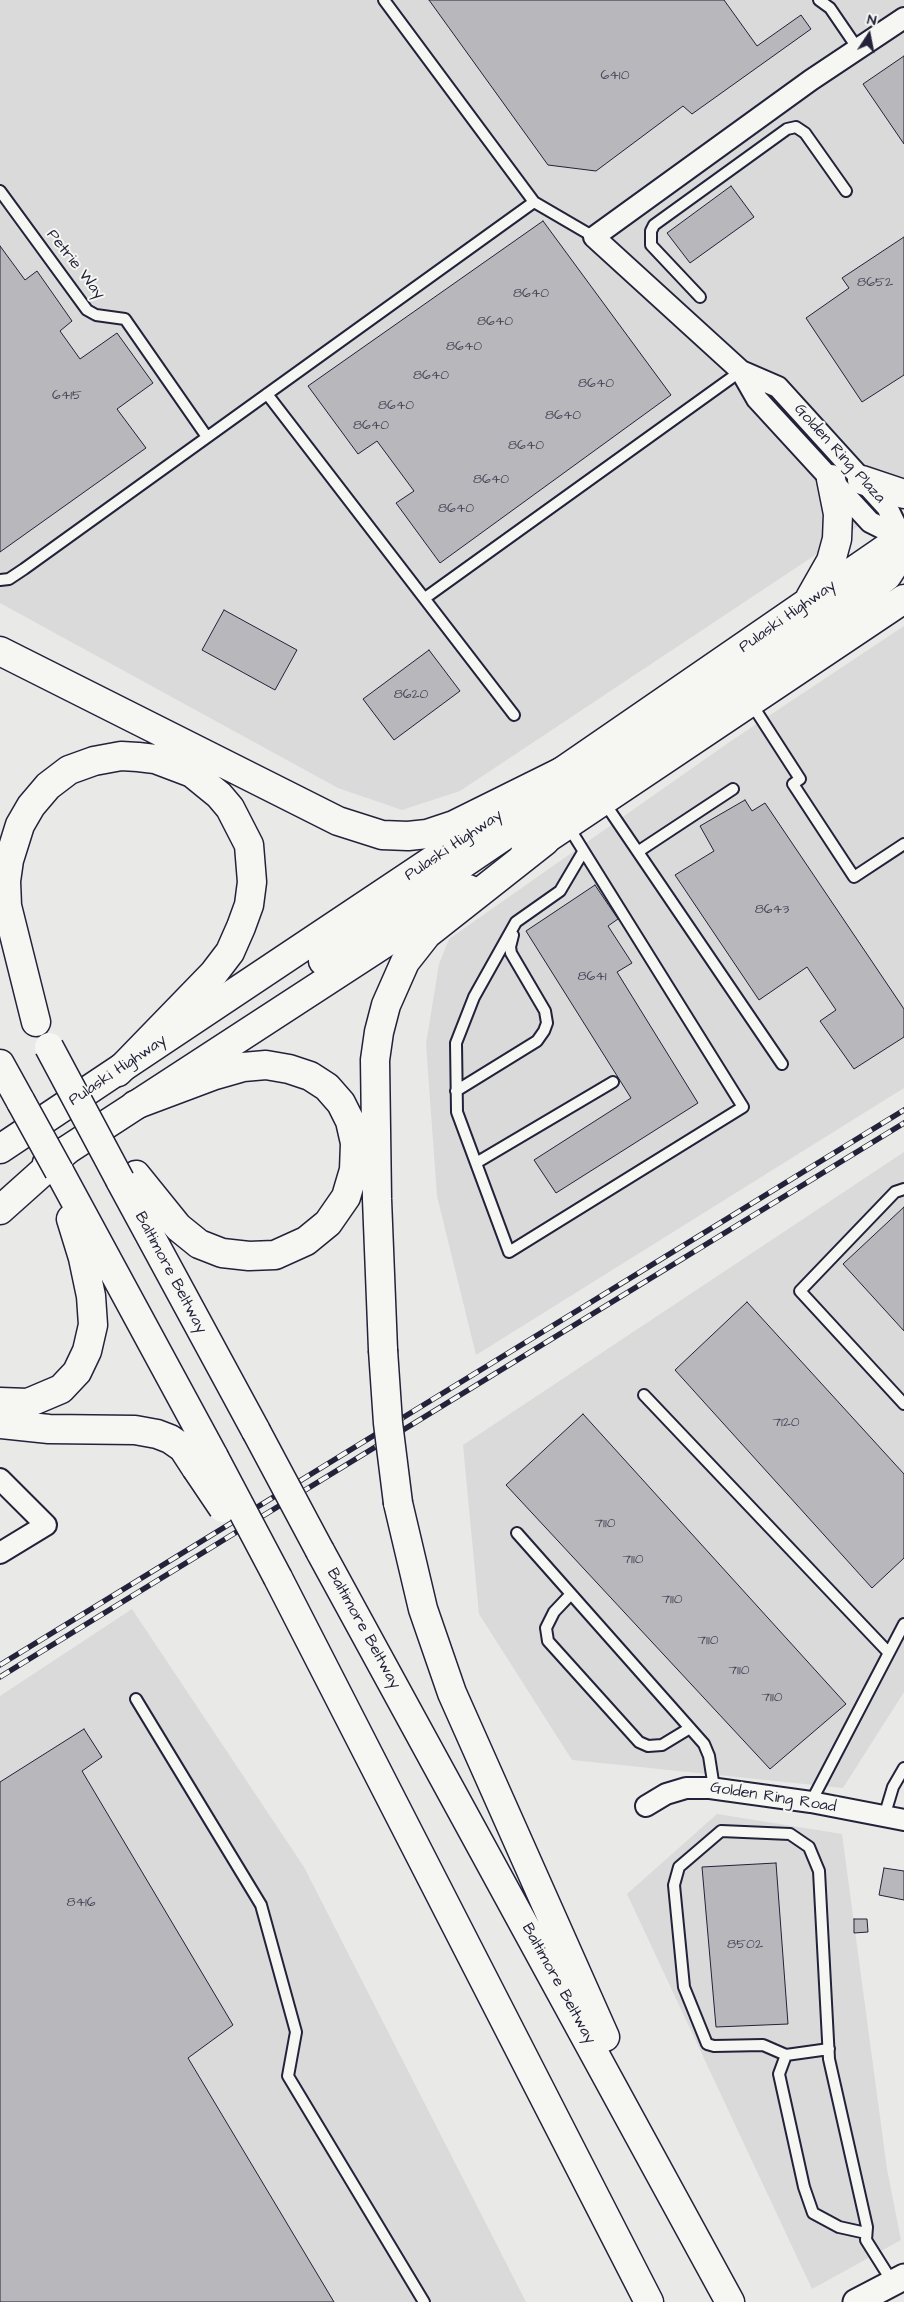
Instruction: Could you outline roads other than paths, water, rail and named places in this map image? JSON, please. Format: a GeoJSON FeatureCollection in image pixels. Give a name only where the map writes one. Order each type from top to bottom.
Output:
{"type":"FeatureCollection","features":[{"type":"Feature","properties":{"kind":"highway"},"geometry":{"type":"LineString","coordinates":[[805,605],[831,561],[837,539],[838,514],[831,479]]}},
{"type":"Feature","properties":{"kind":"highway"},"geometry":{"type":"LineString","coordinates":[[862,480],[904,494]]}},
{"type":"Feature","properties":{"kind":"highway"},"geometry":{"type":"LineString","coordinates":[[239,1038],[323,961],[389,914],[887,576],[896,562],[903,538]]}},
{"type":"Feature","properties":{"kind":"highway","name":"Pulaski Highway"},"geometry":{"type":"LineString","coordinates":[[0,1149],[118,1072],[567,769],[903,538]]}},
{"type":"Feature","properties":{"kind":"highway"},"geometry":{"type":"LineString","coordinates":[[0,1210],[135,1106],[545,841],[904,599]]}},
{"type":"Feature","properties":{"kind":"highway"},"geometry":{"type":"LineString","coordinates":[[0,652],[338,821],[382,835],[408,836],[427,834],[454,824],[567,769]]}},
{"type":"Feature","properties":{"kind":"highway"},"geometry":{"type":"LineString","coordinates":[[36,1022],[6,898],[9,860],[20,825],[31,806],[48,786],[69,770],[94,761],[121,756],[155,759],[192,773],[219,795],[230,808],[246,838],[252,862],[249,905],[230,952],[214,973],[118,1072]]}},
{"type":"Feature","properties":{"kind":"highway"},"geometry":{"type":"LineString","coordinates":[[545,841],[427,934],[405,962],[386,1005],[379,1032],[375,1060],[377,1199],[388,1423],[398,1503],[423,1609],[452,1693],[585,1992],[703,2249]]}},
{"type":"Feature","properties":{"kind":"highway","name":"Baltimore Beltway"},"geometry":{"type":"LineString","coordinates":[[0,954],[49,1047],[84,1108],[128,1177],[256,1431],[320,1552],[703,2249],[730,2302]]}},
{"type":"Feature","properties":{"kind":"highway"},"geometry":{"type":"LineString","coordinates":[[128,1177],[178,1227],[199,1244],[222,1253],[249,1256],[275,1255],[306,1241],[328,1223],[346,1197],[354,1170],[355,1143],[350,1121],[336,1098],[327,1087],[310,1076],[289,1069],[266,1065],[243,1067],[215,1075],[135,1106]]}},
{"type":"Feature","properties":{"kind":"highway"},"geometry":{"type":"LineString","coordinates":[[0,1402],[28,1403],[61,1388],[77,1372],[88,1351],[93,1325],[91,1296],[62,1161],[6,1081]]}},
{"type":"Feature","properties":{"kind":"highway"},"geometry":{"type":"LineString","coordinates":[[0,1194],[62,1161]]}},
{"type":"Feature","properties":{"kind":"highway"},"geometry":{"type":"LineString","coordinates":[[74,1212],[205,1462],[300,1621],[649,2302]]}},
{"type":"Feature","properties":{"kind":"highway"},"geometry":{"type":"LineString","coordinates":[[0,1424],[49,1430],[135,1430],[157,1434],[170,1439],[205,1462]]}},
{"type":"Feature","properties":{"kind":"street"},"geometry":{"type":"LineString","coordinates":[[594,237],[858,48],[904,18]]}},
{"type":"Feature","properties":{"kind":"street","name":"Golden Ring Plaza"},"geometry":{"type":"LineString","coordinates":[[594,237],[741,370],[778,387],[887,507],[903,538]]}},
{"type":"Feature","properties":{"kind":"street","name":"Golden Ring Plaza"},"geometry":{"type":"LineString","coordinates":[[741,370],[757,400],[870,522],[903,538]]}},
{"type":"Feature","properties":{"kind":"street"},"geometry":{"type":"LineString","coordinates":[[0,1479],[46,1526],[0,1553]]}},
{"type":"Feature","properties":{"kind":"street","name":"Golden Ring Road"},"geometry":{"type":"LineString","coordinates":[[646,1806],[666,1794],[686,1788],[714,1788],[811,1802],[904,1820]]}},
{"type":"Feature","properties":{"kind":"street"},"geometry":{"type":"LineString","coordinates":[[856,2302],[898,2280]]}},
{"type":"Feature","properties":{"kind":"lane"},"geometry":{"type":"LineString","coordinates":[[384,0],[534,202],[594,237]]}},
{"type":"Feature","properties":{"kind":"lane"},"geometry":{"type":"LineString","coordinates":[[819,0],[830,8],[858,48]]}},
{"type":"Feature","properties":{"kind":"lane"},"geometry":{"type":"LineString","coordinates":[[700,297],[651,245],[651,231],[654,225],[787,129],[796,127],[805,133],[846,191]]}},
{"type":"Feature","properties":{"kind":"lane","name":"Petrie Way"},"geometry":{"type":"LineString","coordinates":[[0,191],[87,310],[96,315],[125,319],[207,437]]}},
{"type":"Feature","properties":{"kind":"lane"},"geometry":{"type":"LineString","coordinates":[[0,580],[10,579],[534,202]]}},
{"type":"Feature","properties":{"kind":"lane"},"geometry":{"type":"LineString","coordinates":[[424,598],[741,370]]}},
{"type":"Feature","properties":{"kind":"lane"},"geometry":{"type":"LineString","coordinates":[[267,394],[514,715]]}},
{"type":"Feature","properties":{"kind":"lane"},"geometry":{"type":"LineString","coordinates":[[751,702],[800,779],[793,784],[854,877],[904,844]]}},
{"type":"Feature","properties":{"kind":"lane"},"geometry":{"type":"LineString","coordinates":[[639,851],[733,789]]}},
{"type":"Feature","properties":{"kind":"lane"},"geometry":{"type":"LineString","coordinates":[[604,801],[782,1064]]}},
{"type":"Feature","properties":{"kind":"lane"},"geometry":{"type":"LineString","coordinates":[[567,826],[743,1107],[509,1252],[457,1112],[456,1043],[474,997],[516,922],[560,892],[583,852]]}},
{"type":"Feature","properties":{"kind":"lane"},"geometry":{"type":"LineString","coordinates":[[456,1090],[538,1041],[547,1023],[545,1011],[511,953],[510,947],[516,922]]}},
{"type":"Feature","properties":{"kind":"lane"},"geometry":{"type":"LineString","coordinates":[[476,1163],[613,1082]]}},
{"type":"Feature","properties":{"kind":"lane"},"geometry":{"type":"LineString","coordinates":[[904,1189],[895,1192],[800,1291],[904,1404]]}},
{"type":"Feature","properties":{"kind":"lane"},"geometry":{"type":"LineString","coordinates":[[644,1395],[888,1652]]}},
{"type":"Feature","properties":{"kind":"lane"},"geometry":{"type":"LineString","coordinates":[[517,1533],[704,1744],[709,1756],[714,1788]]}},
{"type":"Feature","properties":{"kind":"lane"},"geometry":{"type":"LineString","coordinates":[[571,1594],[554,1612],[546,1628],[548,1641],[640,1742],[648,1746],[662,1745],[690,1728]]}},
{"type":"Feature","properties":{"kind":"lane"},"geometry":{"type":"LineString","coordinates":[[811,1802],[904,1624]]}},
{"type":"Feature","properties":{"kind":"lane"},"geometry":{"type":"LineString","coordinates":[[136,1698],[261,1905],[296,2032],[288,2076],[424,2302]]}},
{"type":"Feature","properties":{"kind":"lane"},"geometry":{"type":"LineString","coordinates":[[884,1816],[893,1787],[904,1767]]}},
{"type":"Feature","properties":{"kind":"lane"},"geometry":{"type":"LineString","coordinates":[[829,2049],[786,2055],[763,2045],[714,2046],[707,2044],[684,1987],[674,1885],[679,1867],[721,1831],[790,1834],[809,1847],[818,1871],[829,2049],[867,2227],[866,2240],[898,2280]]}},
{"type":"Feature","properties":{"kind":"lane"},"geometry":{"type":"LineString","coordinates":[[786,2055],[779,2074],[804,2188],[813,2213],[838,2227],[866,2233]]}},
{"type":"Feature","properties":{"kind":"railway"},"geometry":{"type":"LineString","coordinates":[[0,1665],[904,1110]]}},
{"type":"Feature","properties":{"kind":"railway"},"geometry":{"type":"LineString","coordinates":[[0,1677],[904,1123]]}}]}
